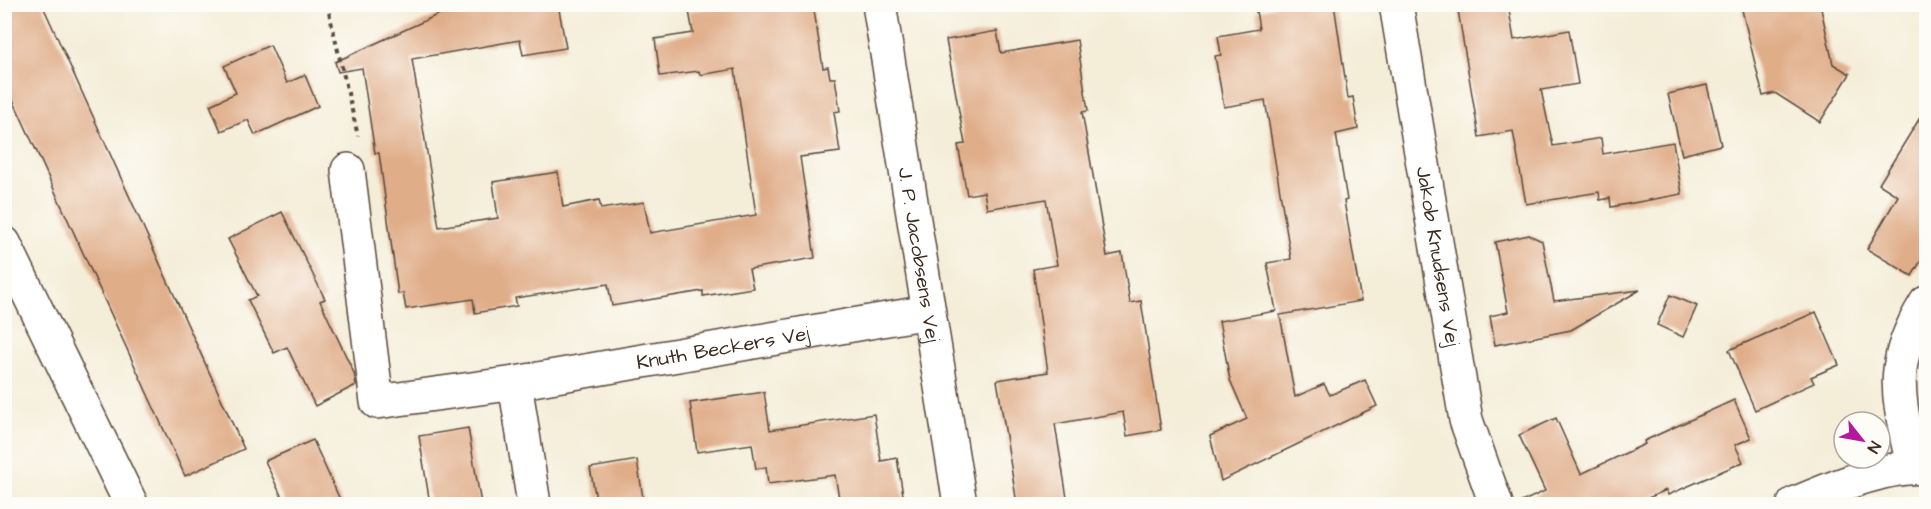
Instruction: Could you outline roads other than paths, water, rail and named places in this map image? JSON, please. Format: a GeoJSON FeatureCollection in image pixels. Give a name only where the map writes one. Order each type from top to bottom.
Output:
{"type":"FeatureCollection","features":[{"type":"Feature","properties":{"kind":"street","name":"J. P. Jacobsens Vej"},"geometry":{"type":"LineString","coordinates":[[879,4],[960,504]]}},
{"type":"Feature","properties":{"kind":"street","name":"Jakob Knudsens Vej"},"geometry":{"type":"LineString","coordinates":[[1396,4],[1466,420],[1496,504]]}},
{"type":"Feature","properties":{"kind":"street","name":"Knuth Beckers Vej"},"geometry":{"type":"LineString","coordinates":[[348,170],[377,402],[515,383],[928,312]]}},
{"type":"Feature","properties":{"kind":"street"},"geometry":{"type":"LineString","coordinates":[[4,243],[131,504]]}},
{"type":"Feature","properties":{"kind":"street"},"geometry":{"type":"LineString","coordinates":[[1794,504],[1836,486],[1920,467],[1898,390],[1899,360],[1926,303]]}},
{"type":"Feature","properties":{"kind":"street"},"geometry":{"type":"LineString","coordinates":[[515,383],[534,504]]}}]}
